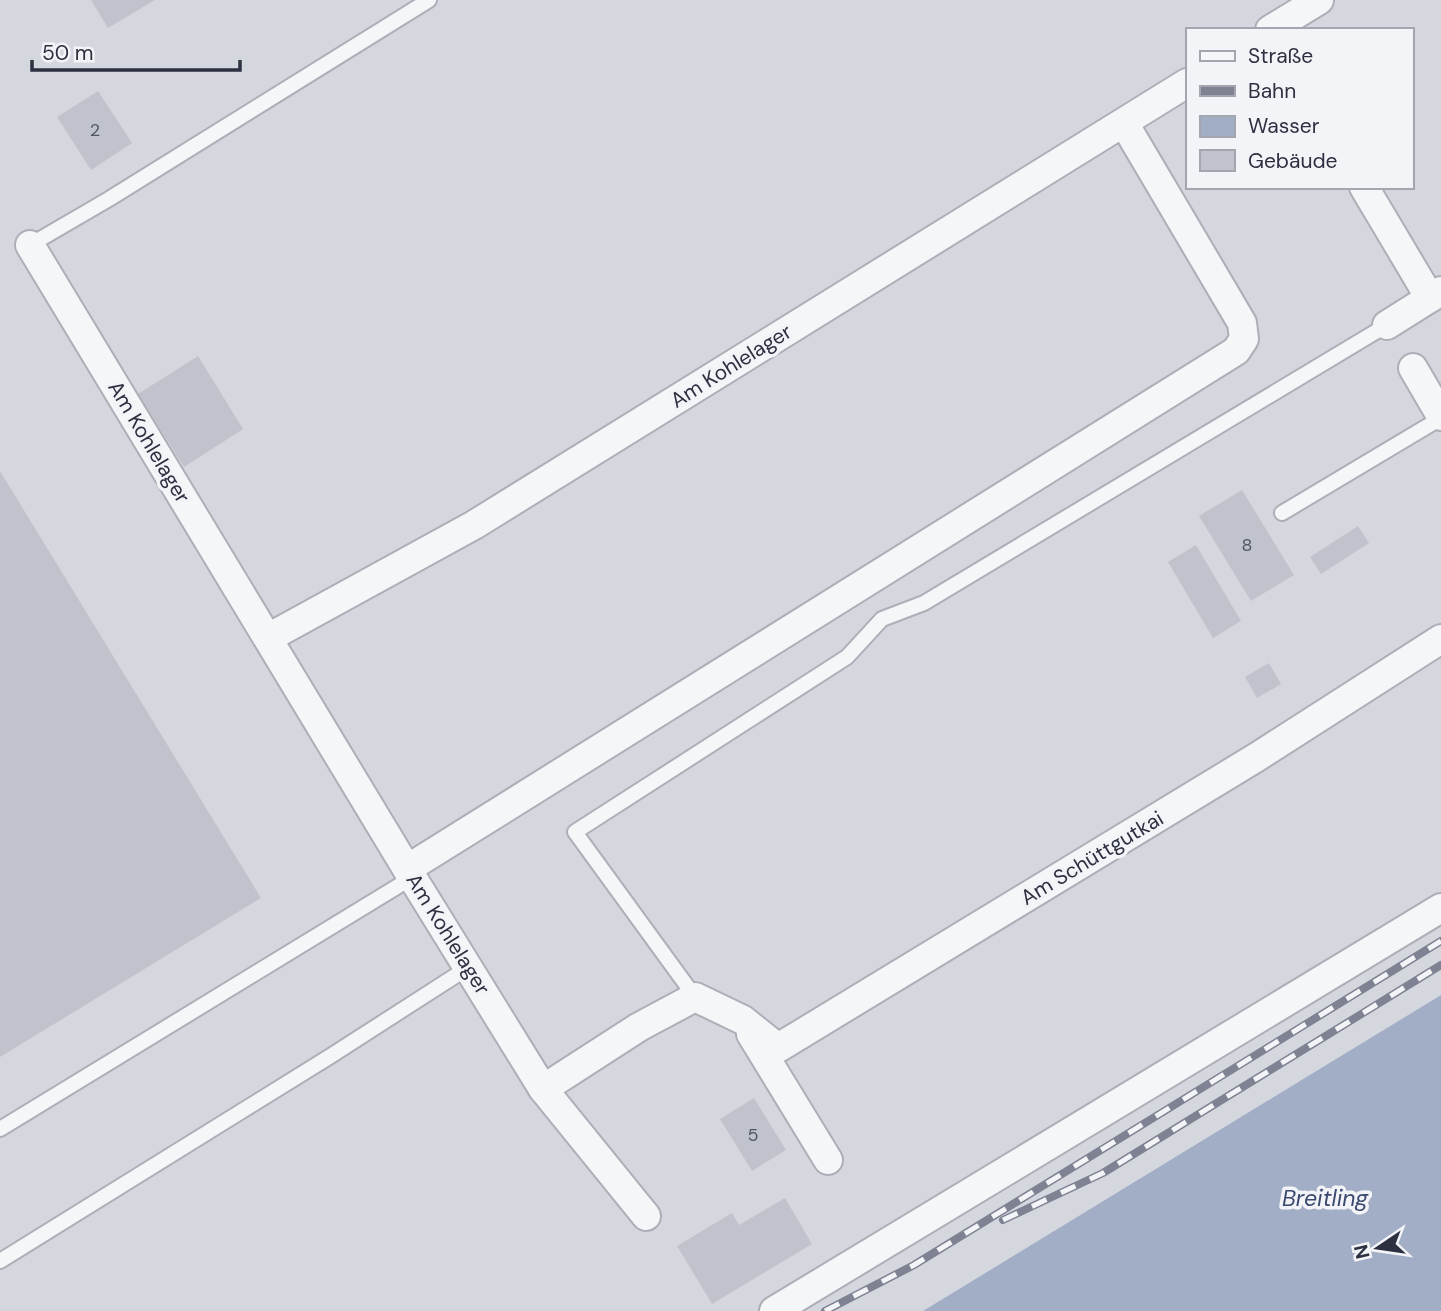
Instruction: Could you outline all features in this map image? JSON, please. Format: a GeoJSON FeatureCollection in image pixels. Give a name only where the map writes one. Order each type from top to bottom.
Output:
{"type":"FeatureCollection","features":[{"type":"Feature","properties":{"kind":"street"},"geometry":{"type":"LineString","coordinates":[[1273,28],[1319,0]]}},
{"type":"Feature","properties":{"kind":"street","name":"Am Kohlelager"},"geometry":{"type":"LineString","coordinates":[[268,638],[474,525],[1186,84]]}},
{"type":"Feature","properties":{"kind":"street"},"geometry":{"type":"LineString","coordinates":[[410,873],[1236,351],[1244,339],[1242,323],[1124,123]]}},
{"type":"Feature","properties":{"kind":"street"},"geometry":{"type":"LineString","coordinates":[[1365,189],[1436,294],[1387,324]]}},
{"type":"Feature","properties":{"kind":"street","name":"Am Kohlelager"},"geometry":{"type":"LineString","coordinates":[[30,246],[543,1089],[646,1216]]}},
{"type":"Feature","properties":{"kind":"street"},"geometry":{"type":"LineString","coordinates":[[1413,368],[1441,417]]}},
{"type":"Feature","properties":{"kind":"street","name":"Am Schüttgutkai"},"geometry":{"type":"LineString","coordinates":[[695,997],[743,1020],[778,1048],[1257,757],[1441,639]]}},
{"type":"Feature","properties":{"kind":"street"},"geometry":{"type":"LineString","coordinates":[[774,1311],[1441,908]]}},
{"type":"Feature","properties":{"kind":"street"},"geometry":{"type":"LineString","coordinates":[[543,1089],[639,1027],[695,997]]}},
{"type":"Feature","properties":{"kind":"street"},"geometry":{"type":"LineString","coordinates":[[743,1020],[828,1160]]}},
{"type":"Feature","properties":{"kind":"lane"},"geometry":{"type":"LineString","coordinates":[[30,246],[429,0]]}},
{"type":"Feature","properties":{"kind":"lane"},"geometry":{"type":"LineString","coordinates":[[695,997],[575,832],[847,657],[882,619],[923,603],[1387,324]]}},
{"type":"Feature","properties":{"kind":"lane"},"geometry":{"type":"LineString","coordinates":[[1282,513],[1441,417]]}},
{"type":"Feature","properties":{"kind":"lane"},"geometry":{"type":"LineString","coordinates":[[0,1129],[410,873]]}},
{"type":"Feature","properties":{"kind":"lane"},"geometry":{"type":"LineString","coordinates":[[0,1261],[469,967]]}},
{"type":"Feature","properties":{"kind":"shaded area"},"geometry":{"type":"Polygon","coordinates":[[[0,0],[1441,0],[1441,995],[923,1311],[0,1311],[0,0]]]}},
{"type":"Feature","properties":{"kind":"water","name":"Breitling"},"geometry":{"type":"Polygon","coordinates":[[[1441,995],[1441,1311],[923,1311],[1441,995]]]}},
{"type":"Feature","properties":{"kind":"building"},"geometry":{"type":"Polygon","coordinates":[[[91,0],[155,0],[108,28],[91,0]]]}},
{"type":"Feature","properties":{"kind":"building"},"geometry":{"type":"Polygon","coordinates":[[[98,91],[132,143],[91,170],[57,117],[98,91]]]}},
{"type":"Feature","properties":{"kind":"building"},"geometry":{"type":"Polygon","coordinates":[[[198,356],[243,429],[184,467],[138,394],[198,356]]]}},
{"type":"Feature","properties":{"kind":"building"},"geometry":{"type":"Polygon","coordinates":[[[0,471],[261,898],[0,1057],[0,471]]]}},
{"type":"Feature","properties":{"kind":"building"},"geometry":{"type":"Polygon","coordinates":[[[1242,490],[1294,575],[1251,601],[1199,516],[1242,490]]]}},
{"type":"Feature","properties":{"kind":"building"},"geometry":{"type":"Polygon","coordinates":[[[1358,526],[1369,543],[1321,574],[1310,557],[1358,526]]]}},
{"type":"Feature","properties":{"kind":"building"},"geometry":{"type":"Polygon","coordinates":[[[1196,545],[1241,621],[1213,638],[1168,562],[1196,545]]]}},
{"type":"Feature","properties":{"kind":"building"},"geometry":{"type":"Polygon","coordinates":[[[1269,663],[1281,684],[1257,698],[1245,677],[1269,663]]]}},
{"type":"Feature","properties":{"kind":"building"},"geometry":{"type":"Polygon","coordinates":[[[754,1098],[786,1150],[752,1171],[720,1119],[754,1098]]]}},
{"type":"Feature","properties":{"kind":"building"},"geometry":{"type":"Polygon","coordinates":[[[785,1198],[812,1244],[712,1304],[677,1246],[732,1213],[739,1225],[785,1198]]]}},
{"type":"Feature","properties":{"kind":"railway"},"geometry":{"type":"LineString","coordinates":[[825,1311],[914,1265],[1441,941]]}},
{"type":"Feature","properties":{"kind":"railway"},"geometry":{"type":"LineString","coordinates":[[1003,1220],[1103,1173],[1441,965]]}}]}
